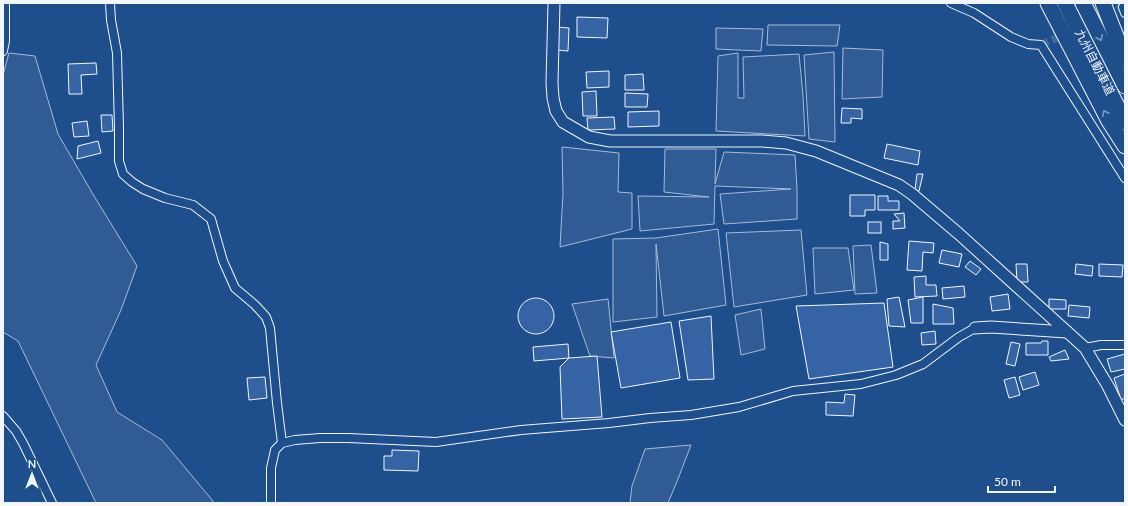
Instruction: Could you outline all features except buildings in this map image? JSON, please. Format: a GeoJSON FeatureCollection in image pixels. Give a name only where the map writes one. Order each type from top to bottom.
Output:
{"type":"FeatureCollection","features":[{"type":"Feature","properties":{"kind":"highway"},"geometry":{"type":"LineString","coordinates":[[1048,3],[1109,121],[1125,146]]}},
{"type":"Feature","properties":{"kind":"highway","name":"九州自動車道"},"geometry":{"type":"LineString","coordinates":[[1065,3],[1125,122]]}},
{"type":"Feature","properties":{"kind":"highway","name":"九州自動車道"},"geometry":{"type":"LineString","coordinates":[[1083,3],[1125,86]]}},
{"type":"Feature","properties":{"kind":"highway"},"geometry":{"type":"LineString","coordinates":[[1102,3],[1125,59]]}},
{"type":"Feature","properties":{"kind":"street"},"geometry":{"type":"LineString","coordinates":[[3,51],[5,41],[5,3]]}},
{"type":"Feature","properties":{"kind":"street"},"geometry":{"type":"LineString","coordinates":[[110,3],[111,20],[117,53],[119,161],[123,174],[143,189],[166,198],[193,205],[211,219],[224,261],[235,288],[256,305],[266,317],[270,328],[276,403],[282,443]]}},
{"type":"Feature","properties":{"kind":"street"},"geometry":{"type":"LineString","coordinates":[[554,3],[553,98],[556,111],[563,122],[589,137],[610,141],[762,141],[786,143],[816,151],[899,185],[912,194],[958,234],[1085,348],[1108,386],[1125,420]]}},
{"type":"Feature","properties":{"kind":"street"},"geometry":{"type":"LineString","coordinates":[[951,3],[974,12],[1011,37],[1028,44],[1042,44],[1125,178]]}},
{"type":"Feature","properties":{"kind":"street"},"geometry":{"type":"LineString","coordinates":[[1125,6],[1123,7],[1125,13]]}},
{"type":"Feature","properties":{"kind":"street"},"geometry":{"type":"LineString","coordinates":[[271,503],[271,468],[275,450],[282,443],[295,440],[348,438],[436,442],[521,430],[698,414],[739,406],[793,391],[861,384],[896,376],[923,364],[959,337],[975,328],[991,327],[1067,332]]}},
{"type":"Feature","properties":{"kind":"street"},"geometry":{"type":"LineString","coordinates":[[1085,348],[1101,345],[1125,345]]}},
{"type":"Feature","properties":{"kind":"street"},"geometry":{"type":"LineString","coordinates":[[3,416],[23,443],[52,503]]}},
{"type":"Feature","properties":{"kind":"shaded area"},"geometry":{"type":"Polygon","coordinates":[[[768,25],[840,25],[837,46],[767,45],[768,25]]]}},
{"type":"Feature","properties":{"kind":"shaded area"},"geometry":{"type":"Polygon","coordinates":[[[716,28],[763,29],[761,51],[716,49],[716,28]]]}},
{"type":"Feature","properties":{"kind":"shaded area"},"geometry":{"type":"Polygon","coordinates":[[[843,48],[883,50],[882,97],[842,99],[843,48]]]}},
{"type":"Feature","properties":{"kind":"shaded area"},"geometry":{"type":"Polygon","coordinates":[[[834,52],[835,142],[809,139],[804,55],[834,52]]]}},
{"type":"Feature","properties":{"kind":"shaded area"},"geometry":{"type":"Polygon","coordinates":[[[9,53],[35,56],[58,134],[137,266],[121,310],[96,365],[117,412],[162,440],[213,501],[213,503],[96,503],[18,341],[3,332],[3,75],[9,53]]]}},
{"type":"Feature","properties":{"kind":"shaded area"},"geometry":{"type":"Polygon","coordinates":[[[738,53],[738,98],[744,98],[743,57],[799,54],[805,136],[716,131],[718,56],[738,53]]]}},
{"type":"Feature","properties":{"kind":"shaded area"},"geometry":{"type":"Polygon","coordinates":[[[562,147],[619,153],[618,192],[632,193],[632,229],[560,247],[563,193],[562,147]]]}},
{"type":"Feature","properties":{"kind":"shaded area"},"geometry":{"type":"Polygon","coordinates":[[[665,149],[716,149],[715,184],[724,152],[795,155],[797,219],[724,224],[720,194],[791,189],[715,186],[714,224],[640,231],[638,196],[709,197],[664,192],[665,149]]]}},
{"type":"Feature","properties":{"kind":"shaded area"},"geometry":{"type":"Polygon","coordinates":[[[718,229],[726,305],[664,316],[656,244],[657,317],[613,322],[613,239],[656,238],[718,229]]]}},
{"type":"Feature","properties":{"kind":"shaded area"},"geometry":{"type":"Polygon","coordinates":[[[801,230],[807,295],[734,307],[726,233],[801,230]]]}},
{"type":"Feature","properties":{"kind":"shaded area"},"geometry":{"type":"Polygon","coordinates":[[[871,245],[877,293],[855,294],[853,246],[871,245]]]}},
{"type":"Feature","properties":{"kind":"shaded area"},"geometry":{"type":"Polygon","coordinates":[[[813,248],[848,248],[854,290],[815,294],[813,248]]]}},
{"type":"Feature","properties":{"kind":"shaded area"},"geometry":{"type":"Polygon","coordinates":[[[608,299],[614,358],[590,356],[572,304],[608,299]]]}},
{"type":"Feature","properties":{"kind":"shaded area"},"geometry":{"type":"Polygon","coordinates":[[[761,309],[765,349],[741,355],[735,315],[761,309]]]}},
{"type":"Feature","properties":{"kind":"shaded area"},"geometry":{"type":"Polygon","coordinates":[[[691,445],[668,503],[630,503],[632,486],[645,449],[691,445]]]}},
{"type":"Feature","properties":{"kind":"tunnel"},"geometry":{"type":"LineString","coordinates":[[1041,45],[1123,7]]}}]}
